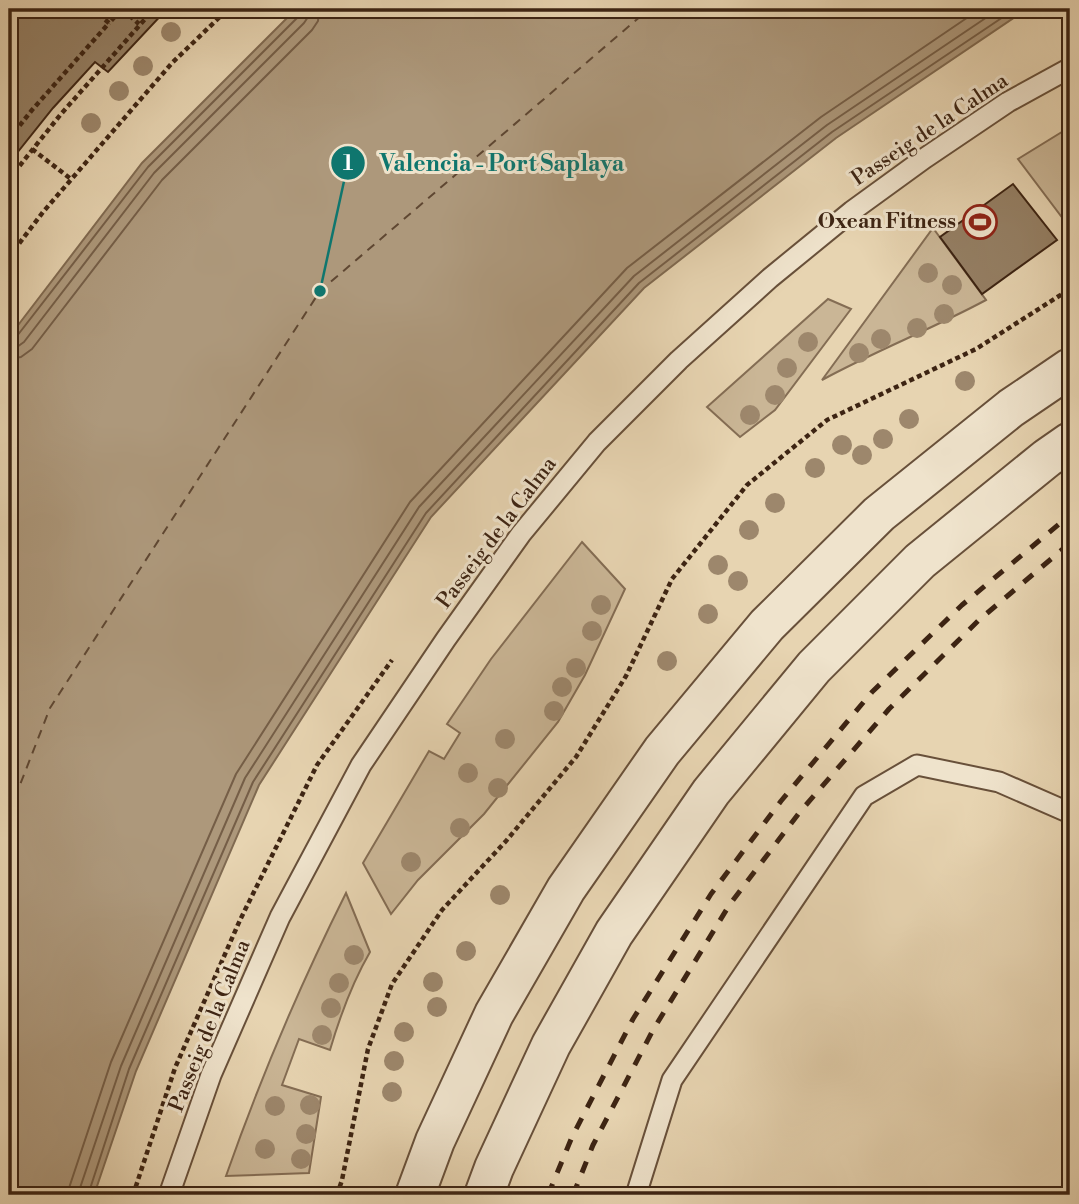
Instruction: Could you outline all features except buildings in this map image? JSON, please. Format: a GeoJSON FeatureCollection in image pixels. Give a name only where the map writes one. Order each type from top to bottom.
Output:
{"type":"FeatureCollection","features":[{"type":"Feature","properties":{"kind":"street"},"geometry":{"type":"LineString","coordinates":[[415,1195],[435,1141],[494,1014],[566,889],[662,751],[767,625],[879,514],[1011,408],[1070,368]]}},
{"type":"Feature","properties":{"kind":"street"},"geometry":{"type":"LineString","coordinates":[[484,1195],[551,1045],[614,933],[711,792],[814,667],[920,561],[1070,442]]}},
{"type":"Feature","properties":{"kind":"lane","name":"Passeig de la Calma"},"geometry":{"type":"LineString","coordinates":[[169,1195],[211,1075],[280,917],[342,800],[368,753],[521,534],[597,442],[679,359],[770,278],[852,211],[925,158],[1009,102],[1070,68]]}},
{"type":"Feature","properties":{"kind":"lane"},"geometry":{"type":"LineString","coordinates":[[636,1195],[672,1080],[864,796],[917,765],[999,782],[1070,813]]}},
{"type":"Feature","properties":{"kind":"path"},"geometry":{"type":"LineString","coordinates":[[92,9],[108,23]]}},
{"type":"Feature","properties":{"kind":"path"},"geometry":{"type":"LineString","coordinates":[[9,139],[122,9],[139,24]]}},
{"type":"Feature","properties":{"kind":"path"},"geometry":{"type":"LineString","coordinates":[[9,179],[154,9]]}},
{"type":"Feature","properties":{"kind":"path"},"geometry":{"type":"LineString","coordinates":[[9,257],[43,212],[172,63],[228,9]]}},
{"type":"Feature","properties":{"kind":"path"},"geometry":{"type":"LineString","coordinates":[[32,149],[71,180]]}},
{"type":"Feature","properties":{"kind":"path"},"geometry":{"type":"LineString","coordinates":[[337,1195],[368,1049],[391,984],[442,911],[506,841],[576,757],[626,676],[672,579],[747,485],[827,421],[976,349],[1070,289]]}},
{"type":"Feature","properties":{"kind":"shaded area"},"geometry":{"type":"Polygon","coordinates":[[[1070,127],[1070,228],[1018,159],[1070,127]]]}},
{"type":"Feature","properties":{"kind":"shaded area"},"geometry":{"type":"Polygon","coordinates":[[[933,228],[986,300],[822,380],[933,228]]]}},
{"type":"Feature","properties":{"kind":"shaded area"},"geometry":{"type":"Polygon","coordinates":[[[828,299],[851,309],[775,410],[740,437],[707,407],[828,299]]]}},
{"type":"Feature","properties":{"kind":"shaded area"},"geometry":{"type":"Polygon","coordinates":[[[582,542],[625,589],[585,675],[558,722],[484,814],[418,880],[391,914],[363,863],[429,751],[444,759],[460,733],[447,724],[491,659],[582,542]]]}},
{"type":"Feature","properties":{"kind":"shaded area"},"geometry":{"type":"Polygon","coordinates":[[[346,893],[370,952],[347,1000],[330,1050],[299,1039],[282,1085],[321,1097],[309,1173],[226,1176],[282,1033],[346,893]]]}},
{"type":"Feature","properties":{"kind":"water"},"geometry":{"type":"Polygon","coordinates":[[[296,9],[1027,9],[836,138],[644,288],[431,517],[259,785],[136,1071],[94,1195],[9,1195],[9,337],[142,163],[296,9]]]}},
{"type":"Feature","properties":{"kind":"ferry route"},"geometry":{"type":"LineString","coordinates":[[9,813],[50,708],[320,291],[649,9]]}},
{"type":"Feature","properties":{"kind":"railway"},"geometry":{"type":"LineString","coordinates":[[548,1195],[572,1137],[633,1019],[711,894],[781,801],[872,692],[962,605],[1070,515]]}},
{"type":"Feature","properties":{"kind":"railway"},"geometry":{"type":"LineString","coordinates":[[573,1195],[593,1145],[653,1030],[730,904],[799,813],[889,709],[979,620],[1070,543]]}},
{"type":"Feature","properties":{"kind":"place","name":"Oxean Fitness"},"geometry":{"type":"Point","coordinates":[980,222]}},
{"type":"Feature","properties":{"kind":"place","name":"Valencia - Port Saplaya"},"geometry":{"type":"Point","coordinates":[320,291]}}]}
